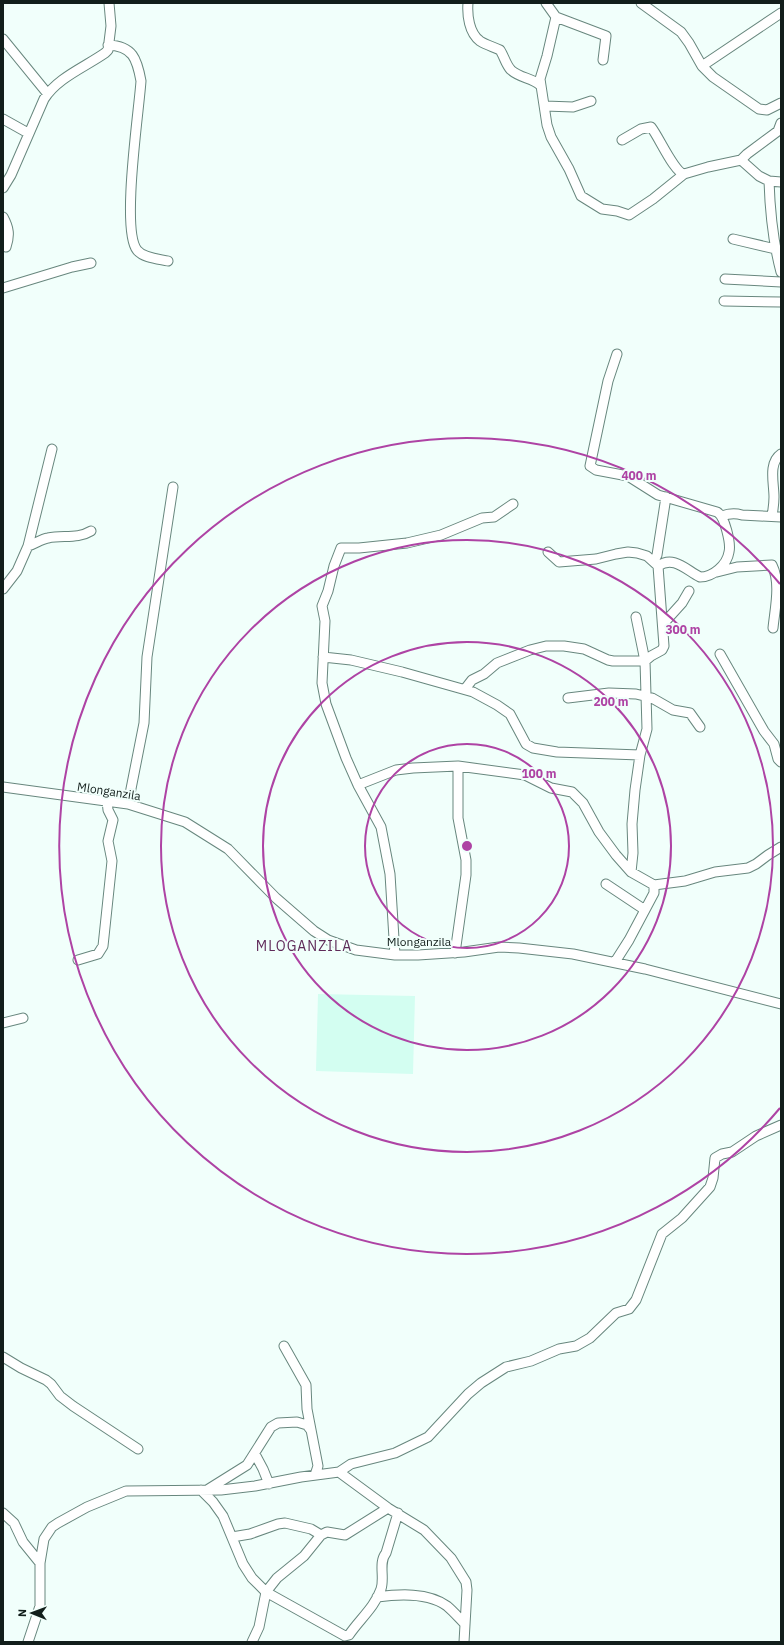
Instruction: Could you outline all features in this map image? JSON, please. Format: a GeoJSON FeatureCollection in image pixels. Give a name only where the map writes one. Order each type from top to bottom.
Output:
{"type":"FeatureCollection","features":[{"type":"Feature","properties":{"kind":"street"},"geometry":{"type":"LineString","coordinates":[[3,188],[11,175],[28,133],[50,89],[105,53],[111,26],[109,3]]}},
{"type":"Feature","properties":{"kind":"street"},"geometry":{"type":"LineString","coordinates":[[468,3],[469,22],[474,34],[479,40],[500,50],[512,72],[534,80],[540,85]]}},
{"type":"Feature","properties":{"kind":"street"},"geometry":{"type":"LineString","coordinates":[[546,3],[556,17],[606,36],[603,60]]}},
{"type":"Feature","properties":{"kind":"street"},"geometry":{"type":"LineString","coordinates":[[641,3],[681,32],[702,66],[713,77],[760,109],[766,110],[781,102]]}},
{"type":"Feature","properties":{"kind":"street"},"geometry":{"type":"LineString","coordinates":[[702,66],[781,13]]}},
{"type":"Feature","properties":{"kind":"street"},"geometry":{"type":"LineString","coordinates":[[556,17],[547,56],[541,71],[540,85],[551,137],[569,169],[578,192],[586,200],[602,209],[629,215],[653,199],[684,174],[741,160],[746,154],[778,131],[781,123]]}},
{"type":"Feature","properties":{"kind":"street"},"geometry":{"type":"LineString","coordinates":[[3,40],[47,93]]}},
{"type":"Feature","properties":{"kind":"street"},"geometry":{"type":"LineString","coordinates":[[108,45],[123,47],[131,52],[138,64],[141,81],[131,184],[131,217],[134,247],[143,255],[168,261]]}},
{"type":"Feature","properties":{"kind":"street"},"geometry":{"type":"LineString","coordinates":[[544,106],[573,107],[591,101]]}},
{"type":"Feature","properties":{"kind":"street"},"geometry":{"type":"LineString","coordinates":[[3,119],[28,133]]}},
{"type":"Feature","properties":{"kind":"street"},"geometry":{"type":"LineString","coordinates":[[622,140],[641,129],[651,127],[668,153],[676,170],[684,174]]}},
{"type":"Feature","properties":{"kind":"street"},"geometry":{"type":"LineString","coordinates":[[741,160],[759,176],[769,181],[781,182]]}},
{"type":"Feature","properties":{"kind":"street"},"geometry":{"type":"LineString","coordinates":[[769,181],[770,213],[781,272]]}},
{"type":"Feature","properties":{"kind":"street"},"geometry":{"type":"LineString","coordinates":[[3,217],[9,231],[9,238],[6,247]]}},
{"type":"Feature","properties":{"kind":"street"},"geometry":{"type":"LineString","coordinates":[[733,239],[778,250]]}},
{"type":"Feature","properties":{"kind":"street"},"geometry":{"type":"LineString","coordinates":[[3,288],[72,267],[91,263]]}},
{"type":"Feature","properties":{"kind":"street"},"geometry":{"type":"LineString","coordinates":[[726,279],[781,282]]}},
{"type":"Feature","properties":{"kind":"street"},"geometry":{"type":"LineString","coordinates":[[724,301],[781,302]]}},
{"type":"Feature","properties":{"kind":"street"},"geometry":{"type":"LineString","coordinates":[[548,552],[559,562],[596,559],[628,552],[637,553],[647,556],[656,563],[668,561],[680,564],[697,575],[703,577],[722,567],[730,551],[721,513],[666,497],[653,492],[628,476],[596,470],[590,466],[608,381],[617,354]]}},
{"type":"Feature","properties":{"kind":"street"},"geometry":{"type":"LineString","coordinates":[[3,589],[17,571],[28,546],[52,449]]}},
{"type":"Feature","properties":{"kind":"street"},"geometry":{"type":"LineString","coordinates":[[722,516],[732,513],[777,517],[774,497],[773,468],[776,458],[781,454]]}},
{"type":"Feature","properties":{"kind":"street"},"geometry":{"type":"LineString","coordinates":[[128,804],[144,722],[147,657],[173,486]]}},
{"type":"Feature","properties":{"kind":"street"},"geometry":{"type":"LineString","coordinates":[[465,689],[472,680],[484,674],[497,663],[541,647],[577,647],[608,660],[645,661],[664,648],[663,624],[656,563],[666,497]]}},
{"type":"Feature","properties":{"kind":"street"},"geometry":{"type":"LineString","coordinates":[[395,955],[390,874],[381,827],[358,785],[346,758],[326,704],[322,682],[325,621],[322,606],[341,548],[359,548],[406,543],[441,535],[482,518],[494,517],[513,504]]}},
{"type":"Feature","properties":{"kind":"street"},"geometry":{"type":"LineString","coordinates":[[28,546],[49,538],[84,535],[91,531]]}},
{"type":"Feature","properties":{"kind":"street"},"geometry":{"type":"LineString","coordinates":[[715,572],[737,567],[772,565],[776,572],[773,628]]}},
{"type":"Feature","properties":{"kind":"street"},"geometry":{"type":"LineString","coordinates":[[663,624],[682,603],[689,591]]}},
{"type":"Feature","properties":{"kind":"street"},"geometry":{"type":"LineString","coordinates":[[631,872],[633,853],[632,817],[640,755],[647,729],[645,661],[636,617]]}},
{"type":"Feature","properties":{"kind":"street"},"geometry":{"type":"LineString","coordinates":[[720,654],[764,731],[774,744],[778,759],[781,762]]}},
{"type":"Feature","properties":{"kind":"street"},"geometry":{"type":"LineString","coordinates":[[323,657],[351,660],[465,689],[498,705],[510,714],[526,744],[532,748],[557,752],[640,755]]}},
{"type":"Feature","properties":{"kind":"street"},"geometry":{"type":"LineString","coordinates":[[568,698],[620,693],[646,696],[674,710],[690,713],[700,727]]}},
{"type":"Feature","properties":{"kind":"street"},"geometry":{"type":"LineString","coordinates":[[358,785],[396,770],[413,768],[458,766],[525,775],[551,788],[572,792],[583,803],[599,832],[616,855],[631,872],[654,885],[685,881],[715,872],[748,868],[781,847]]}},
{"type":"Feature","properties":{"kind":"street"},"geometry":{"type":"LineString","coordinates":[[455,953],[466,875],[466,860],[458,818],[458,766]]}},
{"type":"Feature","properties":{"kind":"street","name":"Mlonganzila"},"geometry":{"type":"LineString","coordinates":[[3,787],[128,804],[185,822],[228,849],[292,913],[328,940],[356,950],[395,955],[418,955],[499,948],[519,948],[573,954],[615,962],[780,1000]]}},
{"type":"Feature","properties":{"kind":"street"},"geometry":{"type":"LineString","coordinates":[[78,960],[98,954],[103,946],[112,861],[108,841],[114,820],[108,810],[107,801]]}},
{"type":"Feature","properties":{"kind":"street"},"geometry":{"type":"LineString","coordinates":[[606,884],[645,910]]}},
{"type":"Feature","properties":{"kind":"street"},"geometry":{"type":"LineString","coordinates":[[615,962],[629,940],[654,893],[654,885]]}},
{"type":"Feature","properties":{"kind":"street"},"geometry":{"type":"LineString","coordinates":[[3,1023],[23,1018]]}},
{"type":"Feature","properties":{"kind":"street"},"geometry":{"type":"LineString","coordinates":[[28,1642],[40,1606],[40,1563],[44,1539],[52,1527],[88,1507],[126,1491],[221,1490],[269,1484],[301,1477],[340,1472],[351,1464],[387,1456],[424,1440],[468,1394],[481,1383],[506,1367],[531,1361],[559,1349],[576,1346],[590,1338],[616,1313],[629,1309],[636,1300],[662,1234],[682,1218],[710,1187],[713,1178],[715,1158],[722,1154],[732,1152],[756,1136],[781,1125]]}},
{"type":"Feature","properties":{"kind":"street"},"geometry":{"type":"LineString","coordinates":[[284,1346],[306,1385],[310,1429],[318,1466],[315,1476]]}},
{"type":"Feature","properties":{"kind":"street"},"geometry":{"type":"LineString","coordinates":[[3,1357],[21,1368],[46,1380],[60,1396],[73,1406],[138,1450]]}},
{"type":"Feature","properties":{"kind":"street"},"geometry":{"type":"LineString","coordinates":[[204,1490],[242,1469],[255,1454],[262,1439],[271,1427],[278,1423],[297,1422],[307,1425],[310,1429]]}},
{"type":"Feature","properties":{"kind":"street"},"geometry":{"type":"LineString","coordinates":[[255,1454],[269,1484]]}},
{"type":"Feature","properties":{"kind":"street"},"geometry":{"type":"LineString","coordinates":[[340,1472],[388,1508],[424,1530],[451,1558],[466,1582],[467,1590],[464,1642]]}},
{"type":"Feature","properties":{"kind":"street"},"geometry":{"type":"LineString","coordinates":[[204,1490],[223,1516],[243,1564],[252,1578],[266,1592],[344,1636],[349,1635],[357,1622],[373,1605],[381,1589],[382,1558],[386,1553],[398,1513]]}},
{"type":"Feature","properties":{"kind":"street"},"geometry":{"type":"LineString","coordinates":[[252,1642],[259,1627],[266,1592],[278,1578],[304,1556],[321,1535],[327,1532],[345,1535],[388,1508]]}},
{"type":"Feature","properties":{"kind":"street"},"geometry":{"type":"LineString","coordinates":[[3,1513],[14,1523],[23,1542],[40,1563]]}},
{"type":"Feature","properties":{"kind":"street"},"geometry":{"type":"LineString","coordinates":[[232,1537],[250,1534],[285,1523],[311,1529],[321,1535]]}},
{"type":"Feature","properties":{"kind":"street"},"geometry":{"type":"LineString","coordinates":[[377,1597],[400,1594],[430,1598],[446,1606],[464,1623]]}},
{"type":"Feature","properties":{"kind":"shaded area"},"geometry":{"type":"Polygon","coordinates":[[[318,994],[415,996],[413,1074],[316,1071],[318,994]]]}},
{"type":"Feature","properties":{"kind":"district","name":"MLOGANZILA"},"geometry":{"type":"Point","coordinates":[304,946]}}]}
